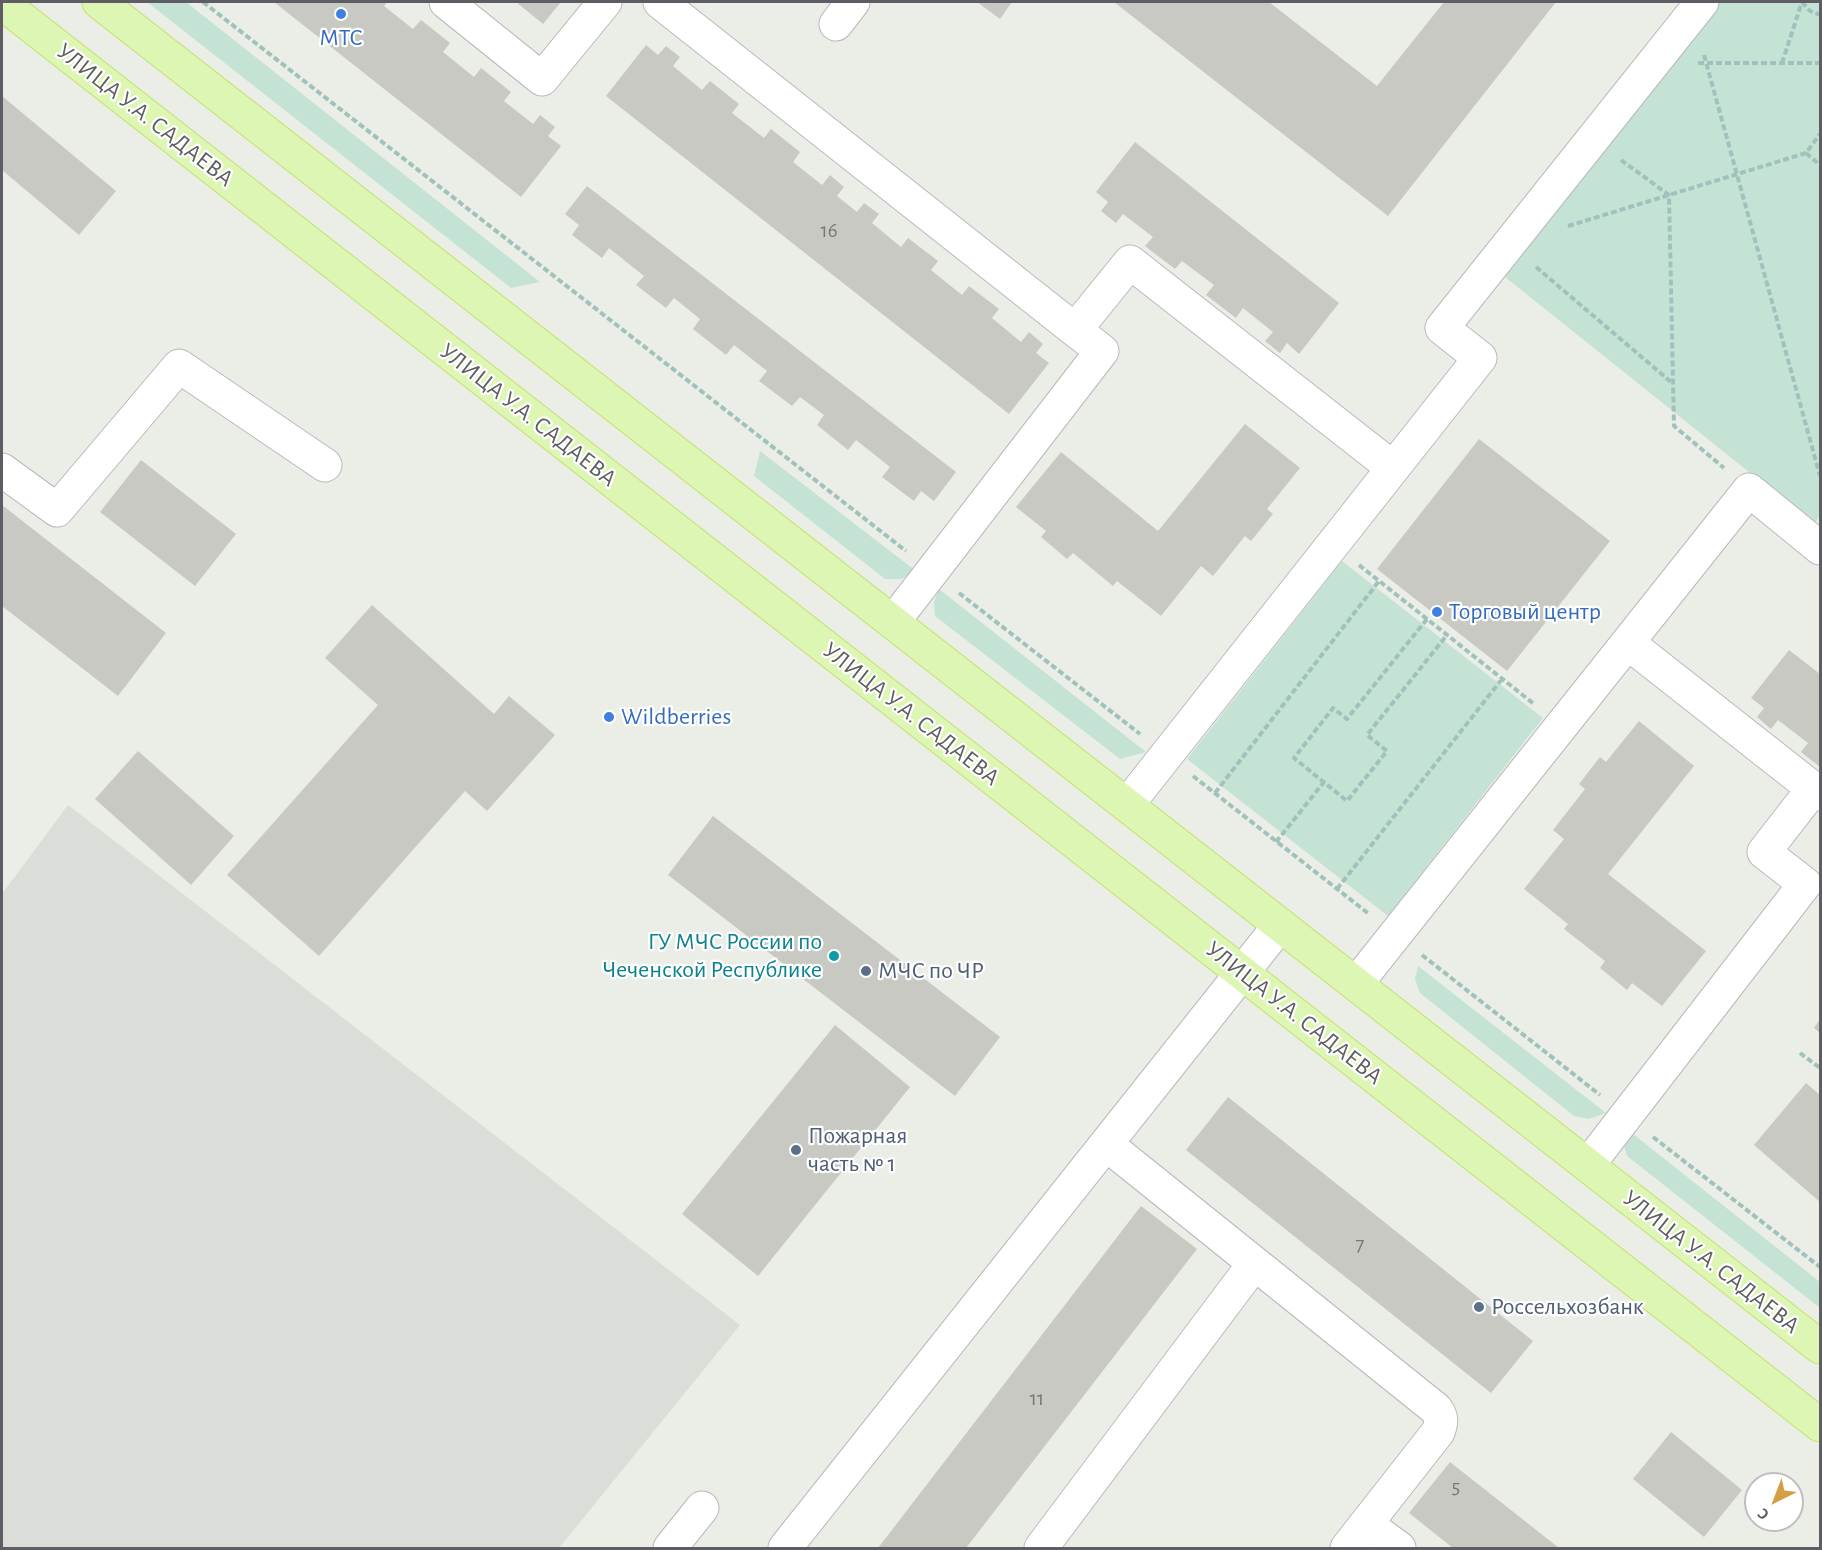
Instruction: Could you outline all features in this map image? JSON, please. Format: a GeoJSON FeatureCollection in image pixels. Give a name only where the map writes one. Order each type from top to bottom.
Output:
{"type":"FeatureCollection","features":[{"type":"Feature","properties":{"kind":"main road","name":"УЛИЦА У.А. САДАЕВА"},"geometry":{"type":"LineString","coordinates":[[99,2],[1821,1347]]}},
{"type":"Feature","properties":{"kind":"main road","name":"УЛИЦА У.А. САДАЕВА"},"geometry":{"type":"LineString","coordinates":[[2,3],[1821,1425]]}},
{"type":"Feature","properties":{"kind":"street"},"geometry":{"type":"LineString","coordinates":[[446,2],[542,79],[605,2]]}},
{"type":"Feature","properties":{"kind":"street"},"geometry":{"type":"LineString","coordinates":[[660,2],[1102,351],[892,622]]}},
{"type":"Feature","properties":{"kind":"street"},"geometry":{"type":"LineString","coordinates":[[1127,805],[1480,358],[1442,328],[1594,140],[1697,7]]}},
{"type":"Feature","properties":{"kind":"street"},"geometry":{"type":"LineString","coordinates":[[1075,330],[1130,262],[1393,468]]}},
{"type":"Feature","properties":{"kind":"street"},"geometry":{"type":"LineString","coordinates":[[2,470],[57,510],[179,366],[326,465]]}},
{"type":"Feature","properties":{"kind":"street"},"geometry":{"type":"LineString","coordinates":[[1356,984],[1749,490],[1821,548]]}},
{"type":"Feature","properties":{"kind":"street"},"geometry":{"type":"LineString","coordinates":[[1588,1165],[1626,1115],[1813,890],[1764,852],[1817,791],[1628,643]]}},
{"type":"Feature","properties":{"kind":"street"},"geometry":{"type":"LineString","coordinates":[[785,1548],[1280,925]]}},
{"type":"Feature","properties":{"kind":"street"},"geometry":{"type":"LineString","coordinates":[[1106,1144],[1441,1416],[1438,1432],[1357,1536],[1399,1548]]}},
{"type":"Feature","properties":{"kind":"street"},"geometry":{"type":"LineString","coordinates":[[1041,1548],[1254,1264]]}},
{"type":"Feature","properties":{"kind":"street"},"geometry":{"type":"LineString","coordinates":[[670,1548],[702,1508]]}},
{"type":"Feature","properties":{"kind":"path"},"geometry":{"type":"LineString","coordinates":[[203,2],[1821,1268]]}},
{"type":"Feature","properties":{"kind":"path"},"geometry":{"type":"LineString","coordinates":[[1782,63],[1802,2],[1810,10],[1821,15]]}},
{"type":"Feature","properties":{"kind":"path"},"geometry":{"type":"LineString","coordinates":[[1697,7],[1707,63],[1821,476]]}},
{"type":"Feature","properties":{"kind":"path"},"geometry":{"type":"LineString","coordinates":[[1654,63],[1821,63]]}},
{"type":"Feature","properties":{"kind":"path"},"geometry":{"type":"LineString","coordinates":[[1566,226],[1806,153],[1821,134]]}},
{"type":"Feature","properties":{"kind":"path"},"geometry":{"type":"LineString","coordinates":[[1594,140],[1669,195]]}},
{"type":"Feature","properties":{"kind":"path"},"geometry":{"type":"LineString","coordinates":[[1806,153],[1821,165]]}},
{"type":"Feature","properties":{"kind":"path"},"geometry":{"type":"LineString","coordinates":[[1669,195],[1671,382],[1674,426],[1749,490]]}},
{"type":"Feature","properties":{"kind":"path"},"geometry":{"type":"LineString","coordinates":[[1509,244],[1671,382]]}},
{"type":"Feature","properties":{"kind":"path"},"geometry":{"type":"LineString","coordinates":[[1333,544],[1562,726]]}},
{"type":"Feature","properties":{"kind":"path"},"geometry":{"type":"LineString","coordinates":[[1215,793],[1379,581]]}},
{"type":"Feature","properties":{"kind":"path"},"geometry":{"type":"LineString","coordinates":[[1427,619],[1347,719],[1333,708],[1294,758],[1347,801],[1387,752],[1367,735],[1447,635]]}},
{"type":"Feature","properties":{"kind":"path"},"geometry":{"type":"LineString","coordinates":[[1337,889],[1502,679]]}},
{"type":"Feature","properties":{"kind":"path"},"geometry":{"type":"LineString","coordinates":[[1276,842],[1324,782]]}},
{"type":"Feature","properties":{"kind":"path"},"geometry":{"type":"LineString","coordinates":[[1800,1053],[1821,1068]]}},
{"type":"Feature","properties":{"kind":"shaded area"},"geometry":{"type":"Polygon","coordinates":[[[68,805],[740,1325],[559,1548],[2,1548],[2,894],[68,805]]]}},
{"type":"Feature","properties":{"kind":"green space"},"geometry":{"type":"Polygon","coordinates":[[[147,2],[186,2],[540,282],[511,288],[147,2]]]}},
{"type":"Feature","properties":{"kind":"green space"},"geometry":{"type":"Polygon","coordinates":[[[1716,2],[1820,2],[1820,516],[1814,524],[1500,273],[1716,2]]]}},
{"type":"Feature","properties":{"kind":"green space"},"geometry":{"type":"Polygon","coordinates":[[[760,451],[916,571],[901,579],[885,579],[754,476],[760,451]]]}},
{"type":"Feature","properties":{"kind":"green space"},"geometry":{"type":"Polygon","coordinates":[[[1342,561],[1543,718],[1388,916],[1187,759],[1342,561]]]}},
{"type":"Feature","properties":{"kind":"green space"},"geometry":{"type":"Polygon","coordinates":[[[939,589],[1146,752],[1120,759],[935,616],[934,602],[939,589]]]}},
{"type":"Feature","properties":{"kind":"green space"},"geometry":{"type":"Polygon","coordinates":[[[1418,966],[1606,1113],[1589,1119],[1574,1116],[1420,993],[1415,979],[1418,966]]]}},
{"type":"Feature","properties":{"kind":"green space"},"geometry":{"type":"Polygon","coordinates":[[[1628,1130],[1820,1282],[1820,1308],[1627,1156],[1623,1142],[1628,1130]]]}},
{"type":"Feature","properties":{"kind":"building"},"geometry":{"type":"Polygon","coordinates":[[[274,2],[387,2],[384,6],[413,29],[421,20],[450,43],[443,52],[474,77],[481,68],[511,92],[504,101],[533,124],[540,115],[555,127],[548,136],[561,146],[521,197],[274,2]]]}},
{"type":"Feature","properties":{"kind":"building"},"geometry":{"type":"Polygon","coordinates":[[[516,2],[561,2],[543,24],[516,2]]]}},
{"type":"Feature","properties":{"kind":"building"},"geometry":{"type":"Polygon","coordinates":[[[977,2],[1012,2],[1000,19],[977,2]]]}},
{"type":"Feature","properties":{"kind":"building"},"geometry":{"type":"Polygon","coordinates":[[[1114,2],[1269,2],[1377,86],[1444,2],[1556,2],[1388,216],[1114,2]]]}},
{"type":"Feature","properties":{"kind":"building"},"geometry":{"type":"Polygon","coordinates":[[[646,45],[658,55],[666,46],[680,57],[673,66],[702,90],[710,81],[739,104],[732,113],[764,138],[771,129],[800,152],[793,162],[822,185],[830,175],[844,187],[837,196],[857,212],[864,203],[879,214],[872,223],[901,247],[908,238],[938,261],[931,270],[962,295],[969,286],[999,309],[992,318],[1021,342],[1029,332],[1043,344],[1036,353],[1049,363],[1009,414],[606,96],[646,45]]]}},
{"type":"Feature","properties":{"kind":"building"},"geometry":{"type":"Polygon","coordinates":[[[2,96],[116,191],[79,235],[2,170],[2,96]]]}},
{"type":"Feature","properties":{"kind":"building"},"geometry":{"type":"Polygon","coordinates":[[[1135,142],[1339,303],[1299,354],[1287,343],[1280,353],[1265,341],[1273,332],[1243,308],[1236,318],[1206,295],[1214,285],[1182,261],[1175,269],[1145,246],[1153,237],[1123,214],[1116,223],[1101,211],[1108,202],[1096,192],[1135,142]]]}},
{"type":"Feature","properties":{"kind":"building"},"geometry":{"type":"Polygon","coordinates":[[[587,186],[956,472],[934,501],[921,491],[914,501],[882,477],[890,467],[856,440],[848,450],[817,425],[824,415],[800,397],[792,406],[759,381],[767,371],[734,345],[726,355],[693,329],[700,319],[674,298],[666,308],[636,285],[644,276],[609,248],[602,258],[572,235],[579,225],[565,214],[587,186]]]}},
{"type":"Feature","properties":{"kind":"building"},"geometry":{"type":"Polygon","coordinates":[[[1245,424],[1300,468],[1267,509],[1273,514],[1251,541],[1245,536],[1213,576],[1201,566],[1161,616],[1117,581],[1113,586],[1073,553],[1067,559],[1041,537],[1046,531],[1016,507],[1061,452],[1158,531],[1245,424]]]}},
{"type":"Feature","properties":{"kind":"building"},"geometry":{"type":"Polygon","coordinates":[[[1479,439],[1610,541],[1507,671],[1377,569],[1479,439]]]}},
{"type":"Feature","properties":{"kind":"building"},"geometry":{"type":"Polygon","coordinates":[[[141,460],[236,534],[195,586],[100,512],[141,460]]]}},
{"type":"Feature","properties":{"kind":"building"},"geometry":{"type":"Polygon","coordinates":[[[2,505],[166,633],[118,696],[2,606],[2,505]]]}},
{"type":"Feature","properties":{"kind":"building"},"geometry":{"type":"Polygon","coordinates":[[[372,605],[494,714],[509,696],[555,735],[487,811],[465,791],[319,956],[227,875],[378,705],[325,658],[372,605]]]}},
{"type":"Feature","properties":{"kind":"building"},"geometry":{"type":"Polygon","coordinates":[[[1789,650],[1820,674],[1820,767],[1801,752],[1808,743],[1778,720],[1771,729],[1757,717],[1764,708],[1751,698],[1789,650]]]}},
{"type":"Feature","properties":{"kind":"building"},"geometry":{"type":"Polygon","coordinates":[[[1639,721],[1694,766],[1608,874],[1706,951],[1662,1006],[1632,983],[1627,990],[1600,968],[1605,961],[1564,929],[1568,924],[1524,889],[1564,839],[1553,830],[1585,789],[1579,784],[1600,757],[1606,762],[1639,721]]]}},
{"type":"Feature","properties":{"kind":"building"},"geometry":{"type":"Polygon","coordinates":[[[138,751],[234,836],[191,885],[95,799],[138,751]]]}},
{"type":"Feature","properties":{"kind":"building","name":"ГУ МЧС России по Чеченской Республике"},"geometry":{"type":"Polygon","coordinates":[[[713,816],[1000,1037],[955,1096],[668,875],[713,816]]]}},
{"type":"Feature","properties":{"kind":"building"},"geometry":{"type":"Polygon","coordinates":[[[1820,1019],[1820,1033],[1814,1028],[1820,1019]]]}},
{"type":"Feature","properties":{"kind":"building","name":"Пожарная часть № 1"},"geometry":{"type":"Polygon","coordinates":[[[835,1025],[910,1087],[758,1276],[682,1214],[835,1025]]]}},
{"type":"Feature","properties":{"kind":"building"},"geometry":{"type":"Polygon","coordinates":[[[1806,1083],[1820,1095],[1820,1202],[1754,1145],[1806,1083]]]}},
{"type":"Feature","properties":{"kind":"building"},"geometry":{"type":"Polygon","coordinates":[[[1228,1097],[1533,1341],[1491,1393],[1186,1150],[1228,1097]]]}},
{"type":"Feature","properties":{"kind":"building"},"geometry":{"type":"Polygon","coordinates":[[[1141,1206],[1197,1249],[966,1548],[878,1548],[1141,1206]]]}},
{"type":"Feature","properties":{"kind":"building"},"geometry":{"type":"Polygon","coordinates":[[[1671,1432],[1742,1490],[1704,1537],[1633,1479],[1671,1432]]]}},
{"type":"Feature","properties":{"kind":"building"},"geometry":{"type":"Polygon","coordinates":[[[1450,1462],[1559,1548],[1453,1548],[1409,1513],[1450,1462]]]}},
{"type":"Feature","properties":{"kind":"place","name":"МТС"},"geometry":{"type":"Point","coordinates":[341,14]}},
{"type":"Feature","properties":{"kind":"place","name":"Торговый центр"},"geometry":{"type":"Point","coordinates":[1437,612]}},
{"type":"Feature","properties":{"kind":"place","name":"Wildberries"},"geometry":{"type":"Point","coordinates":[609,717]}},
{"type":"Feature","properties":{"kind":"place","name":"ГУ МЧС России по Чеченской Республике"},"geometry":{"type":"Point","coordinates":[834,956]}},
{"type":"Feature","properties":{"kind":"place","name":"МЧС по ЧР"},"geometry":{"type":"Point","coordinates":[866,971]}},
{"type":"Feature","properties":{"kind":"place","name":"Пожарная часть № 1"},"geometry":{"type":"Point","coordinates":[796,1150]}},
{"type":"Feature","properties":{"kind":"place","name":"Россельхозбанк"},"geometry":{"type":"Point","coordinates":[1479,1307]}}]}
